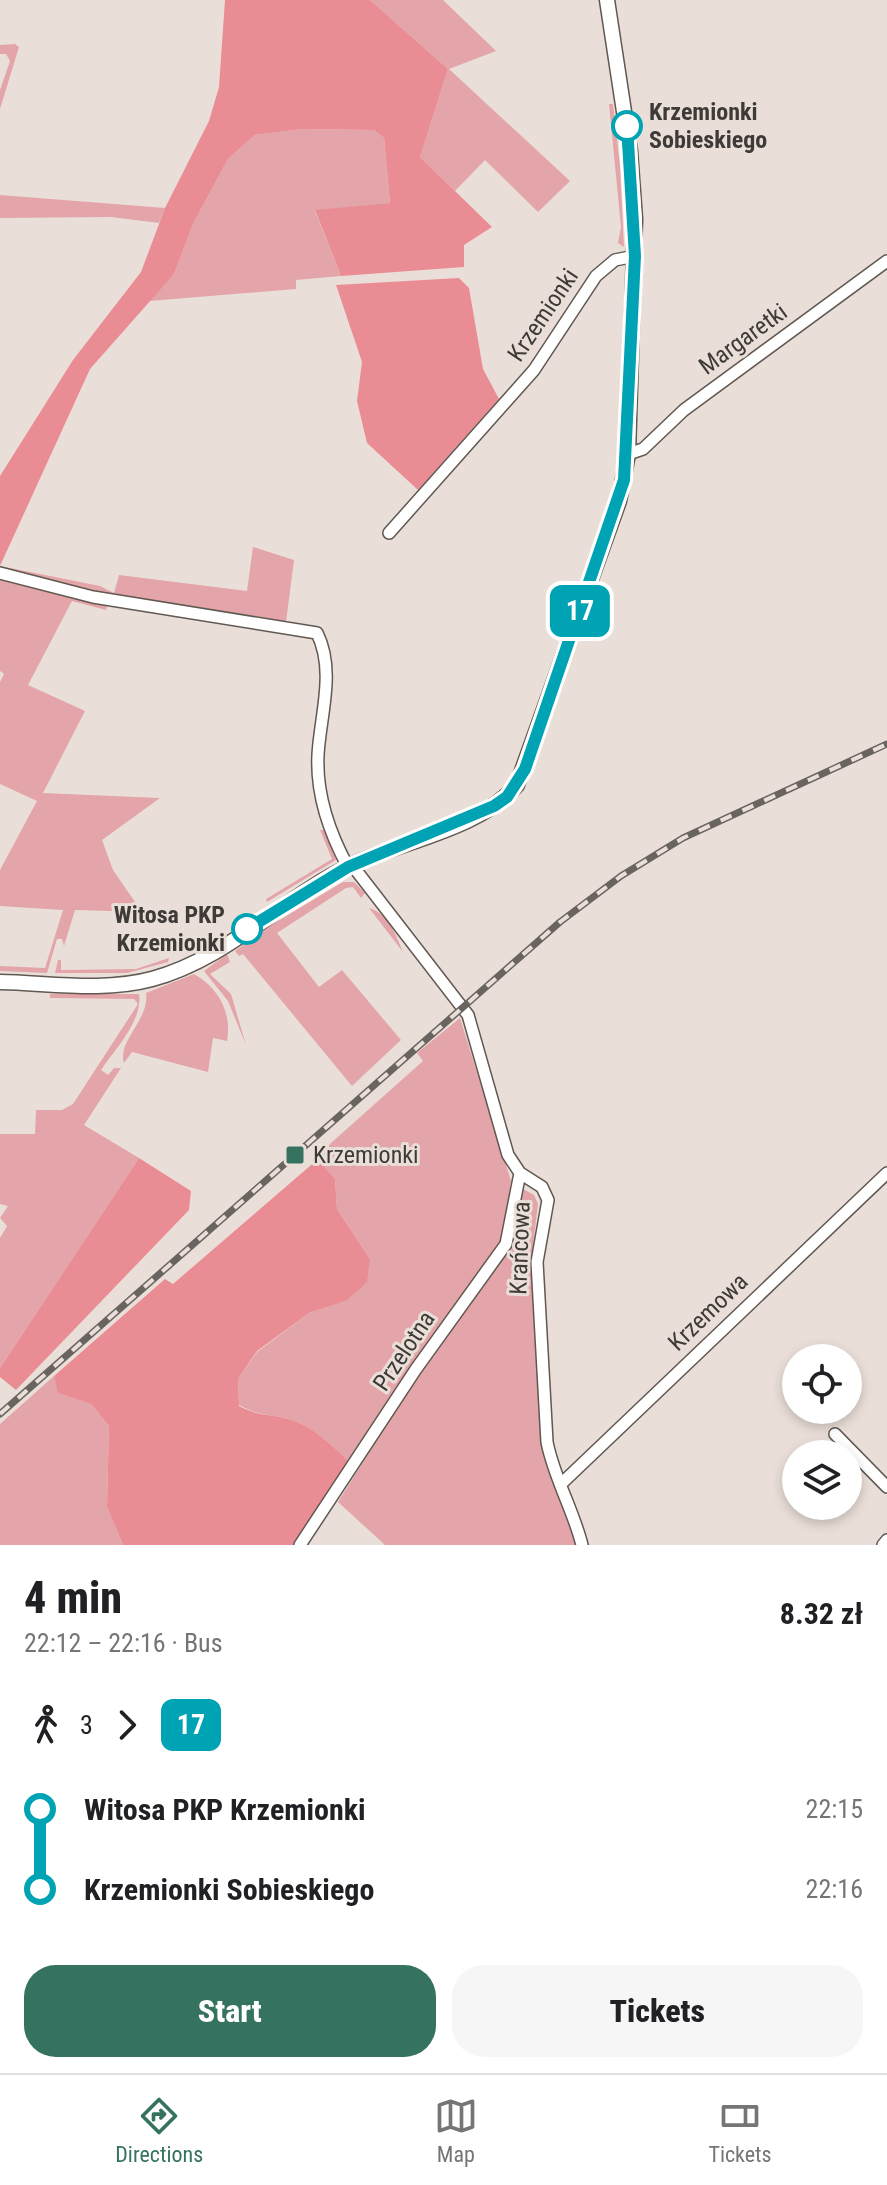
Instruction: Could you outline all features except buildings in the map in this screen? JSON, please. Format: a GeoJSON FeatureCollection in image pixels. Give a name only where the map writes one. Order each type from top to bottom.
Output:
{"type":"FeatureCollection","features":[{"type":"Feature","properties":{"kind":"street"},"geometry":{"type":"LineString","coordinates":[[0,982],[120,985],[165,975],[224,944],[350,866],[477,815],[507,797],[517,785],[619,501],[628,454],[635,256],[630,151],[607,0]]}},
{"type":"Feature","properties":{"kind":"street","name":"Krzemionki"},"geometry":{"type":"LineString","coordinates":[[389,533],[534,370],[596,276],[615,260],[635,256]]}},
{"type":"Feature","properties":{"kind":"street","name":"Margaretki"},"geometry":{"type":"LineString","coordinates":[[628,454],[643,449],[684,410],[887,261]]}},
{"type":"Feature","properties":{"kind":"street"},"geometry":{"type":"LineString","coordinates":[[0,573],[118,602],[317,633],[326,684],[317,760],[321,798],[330,832],[350,866]]}},
{"type":"Feature","properties":{"kind":"street","name":"Krańcowa"},"geometry":{"type":"LineString","coordinates":[[350,866],[468,1015],[508,1155],[520,1173],[542,1187],[548,1200],[537,1262],[547,1442],[552,1466],[582,1545]]}},
{"type":"Feature","properties":{"kind":"street","name":"Przelotna"},"geometry":{"type":"LineString","coordinates":[[300,1545],[416,1369],[506,1244],[520,1173]]}},
{"type":"Feature","properties":{"kind":"street","name":"Krzemowa"},"geometry":{"type":"LineString","coordinates":[[561,1484],[887,1173]]}},
{"type":"Feature","properties":{"kind":"street"},"geometry":{"type":"LineString","coordinates":[[835,1434],[887,1487]]}},
{"type":"Feature","properties":{"kind":"street"},"geometry":{"type":"LineString","coordinates":[[883,1545],[887,1540]]}},
{"type":"Feature","properties":{"kind":"shaded area"},"geometry":{"type":"Polygon","coordinates":[[[225,0],[370,0],[448,69],[420,157],[492,227],[464,245],[464,267],[341,276],[315,210],[390,203],[384,138],[374,130],[302,129],[255,135],[228,159],[193,224],[174,274],[90,369],[0,566],[0,476],[73,360],[141,272],[165,208],[209,121],[219,87],[225,0]]]}},
{"type":"Feature","properties":{"kind":"shaded area"},"geometry":{"type":"Polygon","coordinates":[[[370,0],[443,0],[496,51],[449,69],[570,181],[538,212],[485,160],[455,191],[420,157],[448,69],[370,0]]]}},
{"type":"Feature","properties":{"kind":"shaded area"},"geometry":{"type":"Polygon","coordinates":[[[15,44],[19,47],[0,109],[0,90],[10,61],[6,54],[0,54],[0,45],[15,44]]]}},
{"type":"Feature","properties":{"kind":"shaded area"},"geometry":{"type":"Polygon","coordinates":[[[609,104],[613,104],[620,166],[624,247],[618,243],[621,227],[609,104]]]}},
{"type":"Feature","properties":{"kind":"shaded area"},"geometry":{"type":"Polygon","coordinates":[[[302,129],[374,130],[384,138],[390,203],[315,211],[341,276],[296,280],[296,289],[149,301],[174,274],[193,224],[228,159],[255,135],[302,129]]]}},
{"type":"Feature","properties":{"kind":"shaded area"},"geometry":{"type":"Polygon","coordinates":[[[0,195],[165,208],[159,223],[111,217],[0,218],[0,195]]]}},
{"type":"Feature","properties":{"kind":"shaded area"},"geometry":{"type":"Polygon","coordinates":[[[459,278],[469,288],[483,369],[499,399],[418,490],[367,443],[357,401],[362,362],[336,285],[459,278]]]}},
{"type":"Feature","properties":{"kind":"shaded area"},"geometry":{"type":"Polygon","coordinates":[[[253,547],[294,560],[286,622],[134,600],[0,570],[0,566],[100,586],[114,593],[119,575],[247,591],[253,547]]]}},
{"type":"Feature","properties":{"kind":"shaded area"},"geometry":{"type":"Polygon","coordinates":[[[0,577],[107,606],[106,610],[72,601],[28,685],[85,711],[43,793],[160,798],[102,840],[113,870],[142,912],[75,910],[64,946],[62,939],[57,939],[47,973],[0,971],[0,966],[45,968],[63,910],[0,906],[0,870],[37,801],[0,784],[0,682],[4,674],[0,671],[0,577]]]}},
{"type":"Feature","properties":{"kind":"shaded area"},"geometry":{"type":"Polygon","coordinates":[[[320,830],[324,830],[336,860],[267,902],[266,899],[332,859],[320,830]]]}},
{"type":"Feature","properties":{"kind":"shaded area"},"geometry":{"type":"Polygon","coordinates":[[[343,882],[354,882],[365,893],[361,898],[353,887],[346,888],[277,933],[319,987],[342,970],[401,1040],[352,1086],[243,954],[239,956],[235,951],[271,925],[343,882]]]}},
{"type":"Feature","properties":{"kind":"shaded area"},"geometry":{"type":"Polygon","coordinates":[[[369,908],[386,920],[403,952],[369,908]]]}},
{"type":"Feature","properties":{"kind":"shaded area"},"geometry":{"type":"Polygon","coordinates":[[[227,954],[230,962],[210,974],[231,994],[246,1045],[228,1001],[204,971],[227,954]]]}},
{"type":"Feature","properties":{"kind":"shaded area"},"geometry":{"type":"Polygon","coordinates":[[[169,958],[168,962],[127,973],[55,973],[58,960],[61,960],[61,970],[136,969],[169,958]]]}},
{"type":"Feature","properties":{"kind":"shaded area"},"geometry":{"type":"Polygon","coordinates":[[[194,974],[217,994],[227,1021],[227,1041],[213,1038],[208,1072],[132,1052],[124,1063],[125,1046],[143,1012],[146,993],[194,974]]]}},
{"type":"Feature","properties":{"kind":"shaded area"},"geometry":{"type":"Polygon","coordinates":[[[50,994],[139,994],[139,1004],[137,1014],[132,1024],[101,1070],[108,1075],[114,1068],[121,1068],[84,1125],[139,1158],[0,1368],[0,1238],[7,1226],[0,1218],[8,1206],[0,1204],[0,1134],[35,1134],[36,1110],[62,1110],[73,1104],[138,1004],[134,999],[50,998],[50,994]]]}},
{"type":"Feature","properties":{"kind":"shaded area"},"geometry":{"type":"Polygon","coordinates":[[[460,1018],[511,1181],[503,1243],[351,1463],[306,1426],[239,1405],[238,1379],[257,1352],[309,1313],[346,1301],[370,1259],[337,1209],[335,1179],[318,1159],[331,1143],[423,1061],[417,1053],[460,1018]]]}},
{"type":"Feature","properties":{"kind":"shaded area"},"geometry":{"type":"Polygon","coordinates":[[[139,1158],[191,1191],[189,1210],[16,1390],[0,1377],[0,1368],[139,1158]]]}},
{"type":"Feature","properties":{"kind":"shaded area"},"geometry":{"type":"Polygon","coordinates":[[[318,1159],[335,1179],[337,1209],[370,1259],[367,1282],[346,1301],[309,1313],[257,1351],[238,1379],[239,1406],[306,1426],[351,1463],[294,1545],[123,1545],[107,1506],[109,1426],[91,1404],[58,1393],[54,1376],[165,1279],[173,1284],[318,1159]]]}},
{"type":"Feature","properties":{"kind":"shaded area"},"geometry":{"type":"Polygon","coordinates":[[[523,1189],[534,1195],[538,1204],[531,1262],[540,1429],[545,1456],[576,1545],[385,1545],[338,1502],[420,1371],[507,1251],[519,1216],[519,1193],[523,1189]]]}},
{"type":"Feature","properties":{"kind":"shaded area"},"geometry":{"type":"Polygon","coordinates":[[[54,1376],[59,1393],[91,1404],[109,1426],[107,1505],[123,1545],[0,1545],[0,1424],[54,1376]]]}},
{"type":"Feature","properties":{"kind":"railway"},"geometry":{"type":"LineString","coordinates":[[0,1414],[560,922],[621,876],[683,838],[887,744]]}},
{"type":"Feature","properties":{"kind":"bus line","name":"17"},"geometry":{"type":"LineString","coordinates":[[247,929],[348,867],[494,806],[507,797],[525,769],[624,480],[628,454],[635,256],[627,126]]}},
{"type":"Feature","properties":{"kind":"place","name":"Krzemionki Sobieskiego"},"geometry":{"type":"Point","coordinates":[627,126]}},
{"type":"Feature","properties":{"kind":"place","name":"Witosa PKP Krzemionki"},"geometry":{"type":"Point","coordinates":[247,929]}},
{"type":"Feature","properties":{"kind":"place","name":"Krzemionki"},"geometry":{"type":"Point","coordinates":[295,1155]}}]}
